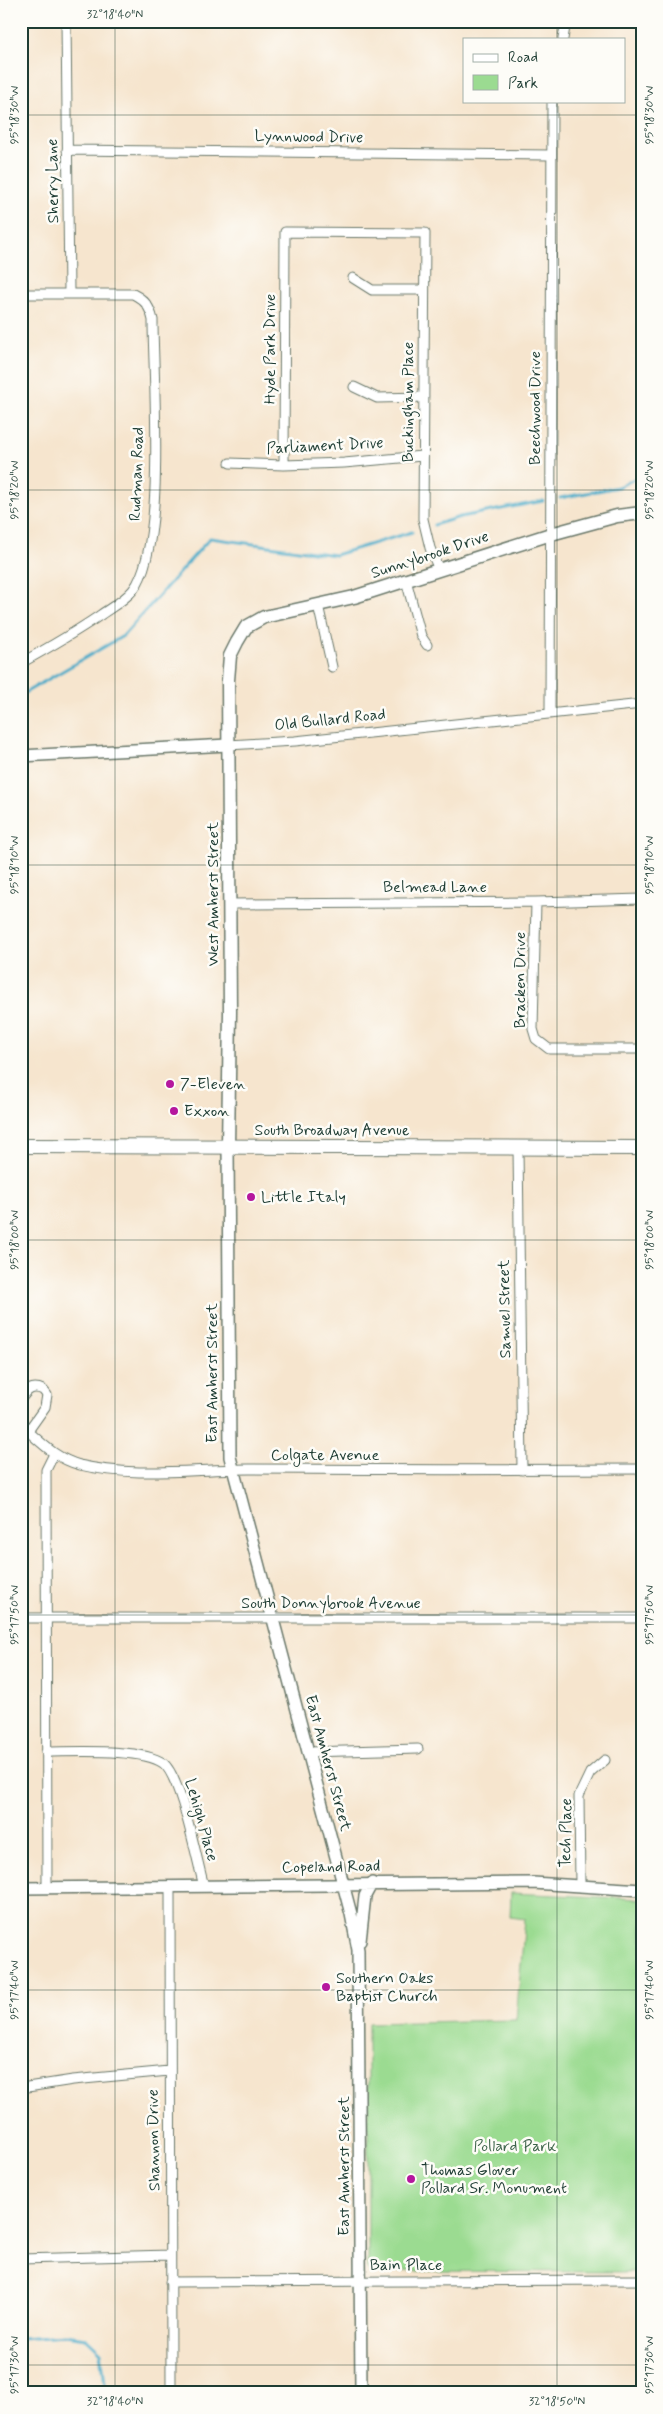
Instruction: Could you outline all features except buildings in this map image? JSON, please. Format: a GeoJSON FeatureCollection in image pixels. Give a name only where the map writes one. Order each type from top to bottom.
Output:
{"type":"FeatureCollection","features":[{"type":"Feature","properties":{"kind":"main road","name":"Sunnybrook Drive"},"geometry":{"type":"LineString","coordinates":[[237,642],[246,627],[264,617],[318,605],[406,580],[551,534],[617,516],[642,513]]}},
{"type":"Feature","properties":{"kind":"main road","name":"West Amherst Street"},"geometry":{"type":"LineString","coordinates":[[228,1146],[228,669],[230,656],[237,642]]}},
{"type":"Feature","properties":{"kind":"main road","name":"South Broadway Avenue"},"geometry":{"type":"LineString","coordinates":[[21,1146],[642,1148]]}},
{"type":"Feature","properties":{"kind":"street","name":"Sherry Lane"},"geometry":{"type":"LineString","coordinates":[[66,21],[69,293]]}},
{"type":"Feature","properties":{"kind":"street"},"geometry":{"type":"LineString","coordinates":[[563,38],[566,21]]}},
{"type":"Feature","properties":{"kind":"street","name":"Beechwood Drive"},"geometry":{"type":"LineString","coordinates":[[550,714],[550,155],[552,102]]}},
{"type":"Feature","properties":{"kind":"street","name":"Lynnwood Drive"},"geometry":{"type":"LineString","coordinates":[[67,150],[550,155]]}},
{"type":"Feature","properties":{"kind":"street","name":"Buckingham Place"},"geometry":{"type":"LineString","coordinates":[[285,232],[424,233],[422,456],[424,526],[439,570]]}},
{"type":"Feature","properties":{"kind":"street","name":"Hyde Park Drive"},"geometry":{"type":"LineString","coordinates":[[284,465],[285,232]]}},
{"type":"Feature","properties":{"kind":"street"},"geometry":{"type":"LineString","coordinates":[[352,278],[372,290],[423,290]]}},
{"type":"Feature","properties":{"kind":"street"},"geometry":{"type":"LineString","coordinates":[[21,294],[69,293]]}},
{"type":"Feature","properties":{"kind":"street","name":"Rudman Road"},"geometry":{"type":"LineString","coordinates":[[21,663],[65,639],[132,591],[143,574],[148,552],[156,460],[153,320],[150,309],[142,299],[133,294],[69,293]]}},
{"type":"Feature","properties":{"kind":"street"},"geometry":{"type":"LineString","coordinates":[[354,386],[377,398],[424,397]]}},
{"type":"Feature","properties":{"kind":"street","name":"Parliament Drive"},"geometry":{"type":"LineString","coordinates":[[230,463],[284,465],[344,463],[392,457],[422,456]]}},
{"type":"Feature","properties":{"kind":"street"},"geometry":{"type":"LineString","coordinates":[[406,580],[421,636],[427,645]]}},
{"type":"Feature","properties":{"kind":"street"},"geometry":{"type":"LineString","coordinates":[[318,605],[332,667]]}},
{"type":"Feature","properties":{"kind":"street","name":"Old Bullard Road"},"geometry":{"type":"LineString","coordinates":[[21,756],[295,741],[642,704]]}},
{"type":"Feature","properties":{"kind":"street","name":"Belmead Lane"},"geometry":{"type":"LineString","coordinates":[[229,904],[536,902],[642,899]]}},
{"type":"Feature","properties":{"kind":"street","name":"Bracken Drive"},"geometry":{"type":"LineString","coordinates":[[536,902],[534,1029],[536,1039],[548,1049],[642,1049]]}},
{"type":"Feature","properties":{"kind":"street","name":"East Amherst Street"},"geometry":{"type":"LineString","coordinates":[[228,1146],[229,1448],[232,1469],[343,1883],[358,1950],[361,2393]]}},
{"type":"Feature","properties":{"kind":"street","name":"Samuel Street"},"geometry":{"type":"LineString","coordinates":[[518,1148],[522,1470]]}},
{"type":"Feature","properties":{"kind":"street"},"geometry":{"type":"LineString","coordinates":[[21,1399],[26,1391],[33,1388],[40,1388],[47,1395],[45,1406],[25,1428]]}},
{"type":"Feature","properties":{"kind":"street","name":"Colgate Avenue"},"geometry":{"type":"LineString","coordinates":[[25,1428],[54,1454],[80,1465],[110,1470],[144,1472],[232,1469],[642,1469]]}},
{"type":"Feature","properties":{"kind":"street"},"geometry":{"type":"LineString","coordinates":[[47,1888],[46,1470],[54,1454]]}},
{"type":"Feature","properties":{"kind":"street","name":"South Donnybrook Avenue"},"geometry":{"type":"LineString","coordinates":[[21,1618],[642,1618]]}},
{"type":"Feature","properties":{"kind":"street"},"geometry":{"type":"LineString","coordinates":[[308,1752],[418,1750]]}},
{"type":"Feature","properties":{"kind":"street","name":"Lehigh Place"},"geometry":{"type":"LineString","coordinates":[[46,1752],[133,1754],[152,1758],[163,1764],[172,1772],[178,1788],[204,1886]]}},
{"type":"Feature","properties":{"kind":"street","name":"Tech Place"},"geometry":{"type":"LineString","coordinates":[[580,1885],[579,1796],[590,1773],[605,1760]]}},
{"type":"Feature","properties":{"kind":"street","name":"Copeland Road"},"geometry":{"type":"LineString","coordinates":[[21,1888],[343,1883],[533,1883],[642,1890]]}},
{"type":"Feature","properties":{"kind":"street"},"geometry":{"type":"LineString","coordinates":[[358,1950],[363,1924],[365,1896],[372,1883]]}},
{"type":"Feature","properties":{"kind":"street","name":"Shannon Drive"},"geometry":{"type":"LineString","coordinates":[[170,1886],[171,2393]]}},
{"type":"Feature","properties":{"kind":"street"},"geometry":{"type":"LineString","coordinates":[[21,2088],[73,2080],[169,2071]]}},
{"type":"Feature","properties":{"kind":"street"},"geometry":{"type":"LineString","coordinates":[[21,2259],[170,2255]]}},
{"type":"Feature","properties":{"kind":"street","name":"Bain Place"},"geometry":{"type":"LineString","coordinates":[[170,2282],[642,2280]]}},
{"type":"Feature","properties":{"kind":"green space","name":"Pollard Park"},"geometry":{"type":"Polygon","coordinates":[[[511,1893],[642,1899],[642,2272],[368,2271],[368,2023],[516,2020],[525,1919],[510,1917],[511,1893]]]}},
{"type":"Feature","properties":{"kind":"waterway"},"geometry":{"type":"LineString","coordinates":[[560,498],[618,487],[642,475]]}},
{"type":"Feature","properties":{"kind":"waterway"},"geometry":{"type":"LineString","coordinates":[[434,525],[460,517],[543,501]]}},
{"type":"Feature","properties":{"kind":"waterway"},"geometry":{"type":"LineString","coordinates":[[21,695],[123,636],[210,538],[335,555],[412,532]]}},
{"type":"Feature","properties":{"kind":"waterway"},"geometry":{"type":"LineString","coordinates":[[21,2338],[65,2335],[86,2338],[101,2352],[106,2393]]}},
{"type":"Feature","properties":{"kind":"place","name":"7-Eleven"},"geometry":{"type":"Point","coordinates":[170,1084]}},
{"type":"Feature","properties":{"kind":"place","name":"Exxon"},"geometry":{"type":"Point","coordinates":[174,1111]}},
{"type":"Feature","properties":{"kind":"place","name":"Little Italy"},"geometry":{"type":"Point","coordinates":[251,1197]}},
{"type":"Feature","properties":{"kind":"place","name":"Southern Oaks Baptist Church"},"geometry":{"type":"Point","coordinates":[326,1987]}},
{"type":"Feature","properties":{"kind":"place","name":"Thomas Glover Pollard Sr. Monument"},"geometry":{"type":"Point","coordinates":[411,2179]}}]}
